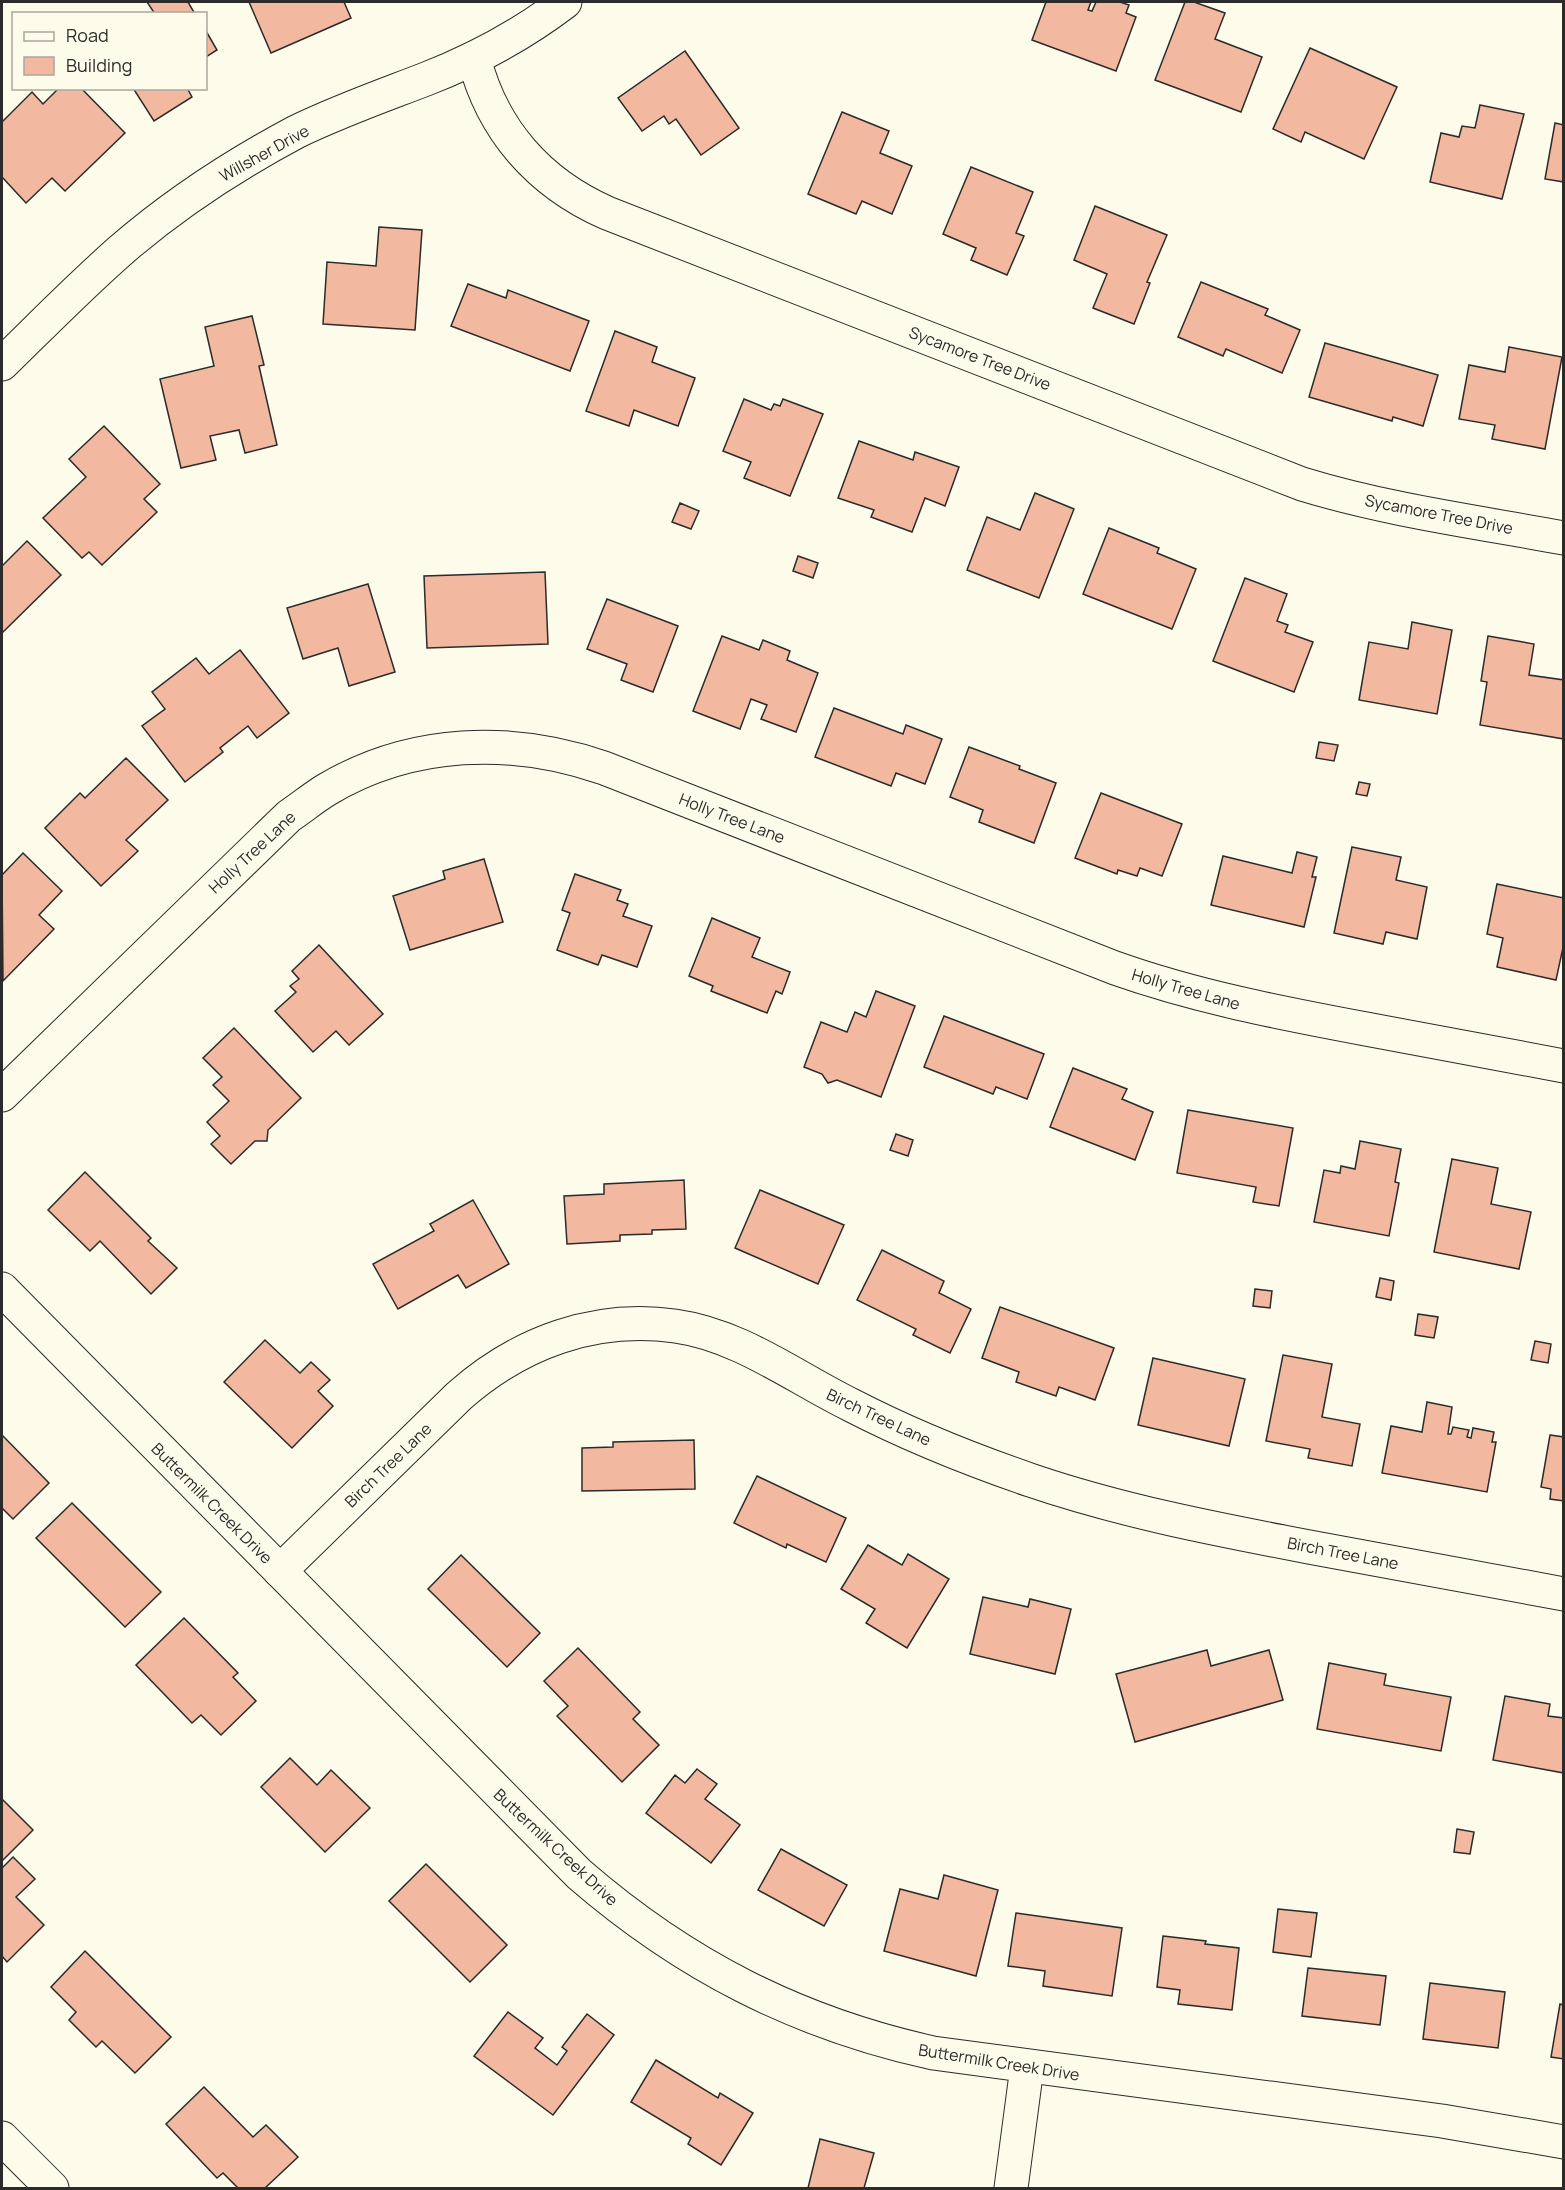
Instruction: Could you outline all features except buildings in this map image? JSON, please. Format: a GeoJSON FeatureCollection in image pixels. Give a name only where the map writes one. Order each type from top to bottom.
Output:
{"type":"FeatureCollection","features":[{"type":"Feature","properties":{"kind":"street","name":"Willsher Drive"},"geometry":{"type":"LineString","coordinates":[[2,364],[121,250],[205,186],[257,154],[328,118],[474,58],[525,29],[565,2]]}},
{"type":"Feature","properties":{"kind":"street","name":"Sycamore Tree Drive"},"geometry":{"type":"LineString","coordinates":[[474,58],[484,91],[496,116],[526,158],[561,188],[598,209],[1302,483],[1335,494],[1376,503],[1563,538]]}},
{"type":"Feature","properties":{"kind":"street","name":"Holly Tree Lane"},"geometry":{"type":"LineString","coordinates":[[2,1095],[289,816],[335,786],[386,763],[440,750],[484,747],[539,751],[582,761],[1114,968],[1176,988],[1280,1013],[1563,1066]]}},
{"type":"Feature","properties":{"kind":"street","name":"Buttermilk Creek Drive"},"geometry":{"type":"LineString","coordinates":[[2,1289],[572,1867],[639,1923],[716,1972],[801,2014],[895,2045],[933,2053],[1430,2120],[1563,2142]]}},
{"type":"Feature","properties":{"kind":"street","name":"Birch Tree Lane"},"geometry":{"type":"LineString","coordinates":[[280,1571],[459,1396],[490,1370],[520,1352],[561,1335],[614,1324],[649,1324],[693,1329],[735,1343],[852,1406],[918,1437],[986,1464],[1077,1495],[1148,1514],[1222,1530],[1563,1594]]}},
{"type":"Feature","properties":{"kind":"street"},"geometry":{"type":"LineString","coordinates":[[1011,2188],[1027,2067]]}},
{"type":"Feature","properties":{"kind":"street"},"geometry":{"type":"LineString","coordinates":[[2,2139],[52,2188]]}}]}
